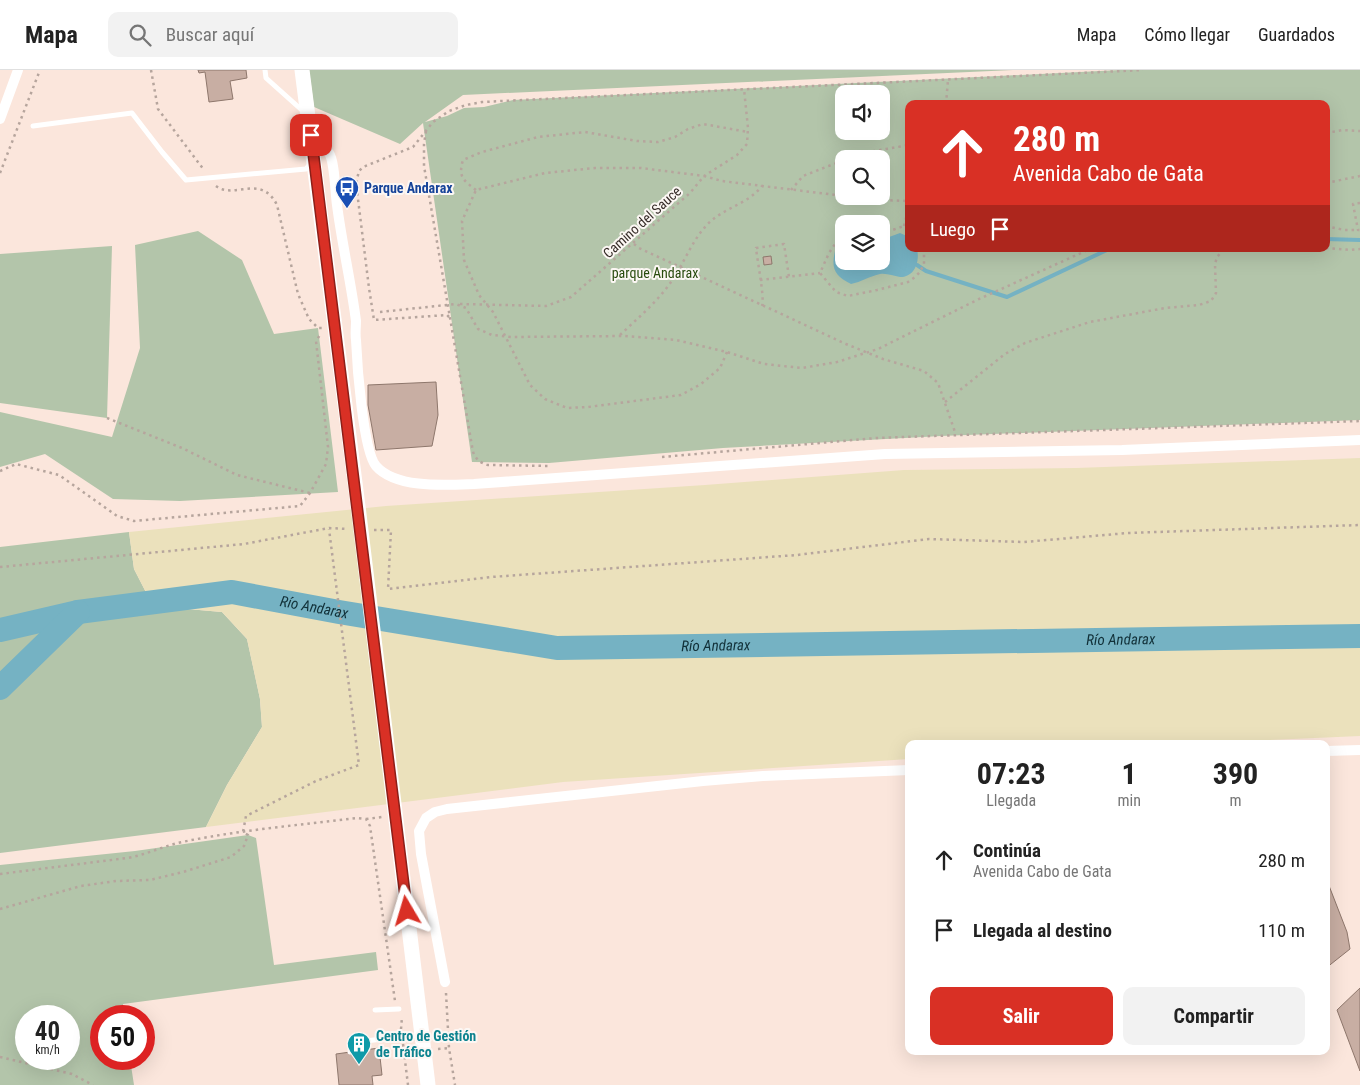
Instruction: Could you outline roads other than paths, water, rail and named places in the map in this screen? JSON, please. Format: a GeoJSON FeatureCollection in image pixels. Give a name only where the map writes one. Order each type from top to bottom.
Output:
{"type":"FeatureCollection","features":[{"type":"Feature","properties":{"kind":"main road"},"geometry":{"type":"LineString","coordinates":[[302,70],[313,153],[331,330],[338,352],[428,1085]]}},
{"type":"Feature","properties":{"kind":"street"},"geometry":{"type":"LineString","coordinates":[[0,118],[18,70]]}},
{"type":"Feature","properties":{"kind":"street"},"geometry":{"type":"LineString","coordinates":[[313,153],[324,148],[330,155],[340,230],[356,323],[360,390],[368,448],[376,467],[400,481],[448,485],[474,484],[919,453],[1122,450],[1360,440]]}},
{"type":"Feature","properties":{"kind":"street"},"geometry":{"type":"LineString","coordinates":[[1330,751],[1360,750]]}},
{"type":"Feature","properties":{"kind":"street"},"geometry":{"type":"LineString","coordinates":[[445,982],[420,854],[419,831],[426,818],[435,812],[447,809],[713,780],[905,770]]}},
{"type":"Feature","properties":{"kind":"lane"},"geometry":{"type":"LineString","coordinates":[[265,70],[266,78],[308,116]]}},
{"type":"Feature","properties":{"kind":"lane"},"geometry":{"type":"LineString","coordinates":[[32,126],[132,112],[186,180],[306,169],[313,153]]}},
{"type":"Feature","properties":{"kind":"lane"},"geometry":{"type":"LineString","coordinates":[[375,1010],[399,1009]]}},
{"type":"Feature","properties":{"kind":"lane"},"geometry":{"type":"LineString","coordinates":[[350,1052],[351,1044],[356,1042],[422,1035]]}},
{"type":"Feature","properties":{"kind":"water"},"geometry":{"type":"Polygon","coordinates":[[[900,233],[905,235],[905,252],[918,252],[918,254],[915,268],[905,276],[880,274],[851,284],[840,277],[834,269],[835,254],[835,270],[890,270],[890,237],[900,233]]]}},
{"type":"Feature","properties":{"kind":"waterway"},"geometry":{"type":"LineString","coordinates":[[1330,239],[1360,240]]}},
{"type":"Feature","properties":{"kind":"waterway"},"geometry":{"type":"LineString","coordinates":[[917,265],[926,271],[1007,297],[1103,252]]}},
{"type":"Feature","properties":{"kind":"waterway","name":"Río Andarax"},"geometry":{"type":"LineString","coordinates":[[0,630],[78,612],[232,592],[339,612],[557,648],[1360,636]]}},
{"type":"Feature","properties":{"kind":"waterway","name":"Río Andarax"},"geometry":{"type":"LineString","coordinates":[[0,688],[78,612]]}},
{"type":"Feature","properties":{"kind":"place","name":"Parque Andarax"},"geometry":{"type":"Point","coordinates":[347,209]}},
{"type":"Feature","properties":{"kind":"place","name":"Centro de Gestión de Tráfico"},"geometry":{"type":"Point","coordinates":[359,1065]}},
{"type":"Feature","properties":{"kind":"park label","name":"parque Andarax"},"geometry":{"type":"Point","coordinates":[655,273]}}]}
